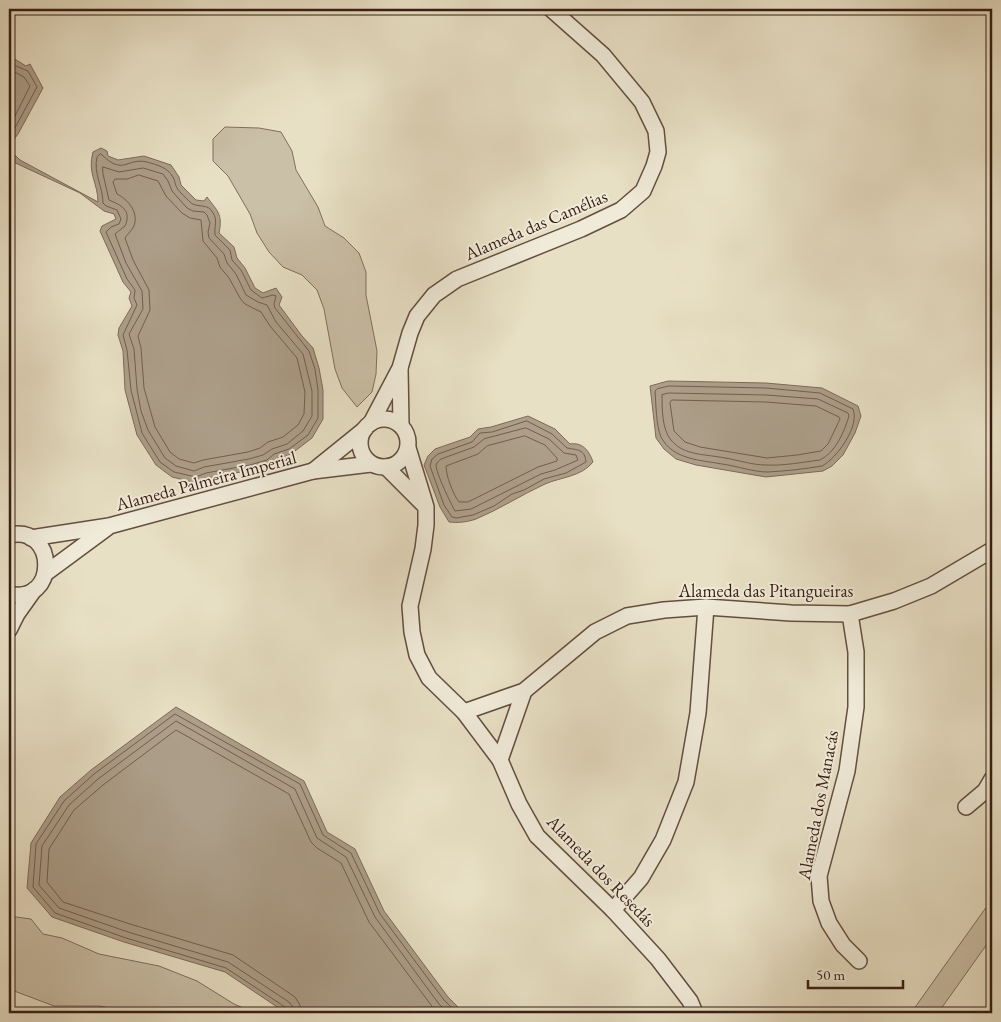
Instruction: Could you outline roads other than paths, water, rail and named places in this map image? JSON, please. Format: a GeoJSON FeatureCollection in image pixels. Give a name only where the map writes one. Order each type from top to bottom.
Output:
{"type":"FeatureCollection","features":[{"type":"Feature","properties":{"kind":"street","name":"Alameda das Camélias"},"geometry":{"type":"LineString","coordinates":[[400,368],[417,316],[434,295],[457,278],[573,232],[620,210],[643,191],[658,152],[656,131],[642,102],[603,55],[557,12]]}},
{"type":"Feature","properties":{"kind":"street"},"geometry":{"type":"LineString","coordinates":[[400,368],[401,426]]}},
{"type":"Feature","properties":{"kind":"street"},"geometry":{"type":"LineString","coordinates":[[313,471],[368,426],[378,420],[394,421],[406,432],[408,448],[406,455],[394,465],[386,467],[371,464],[361,452],[360,444],[361,436],[368,426],[400,368]]}},
{"type":"Feature","properties":{"kind":"street","name":"Alameda dos Resedás"},"geometry":{"type":"LineString","coordinates":[[408,448],[426,507],[423,549],[410,606],[412,632],[417,655],[430,678],[464,712],[500,760],[519,804],[537,836],[612,910],[658,959],[690,1002],[695,1013]]}},
{"type":"Feature","properties":{"kind":"street","name":"Alameda Palmeira Imperial"},"geometry":{"type":"LineString","coordinates":[[9,535],[22,535],[31,538],[109,526],[313,471],[371,464]]}},
{"type":"Feature","properties":{"kind":"street"},"geometry":{"type":"LineString","coordinates":[[386,467],[426,507]]}},
{"type":"Feature","properties":{"kind":"street"},"geometry":{"type":"LineString","coordinates":[[46,573],[109,526]]}},
{"type":"Feature","properties":{"kind":"street"},"geometry":{"type":"LineString","coordinates":[[9,630],[17,614],[46,573],[45,553],[39,544],[31,538]]}},
{"type":"Feature","properties":{"kind":"street","name":"Alameda das Pitangueiras"},"geometry":{"type":"LineString","coordinates":[[464,712],[524,691],[595,632],[627,616],[664,610],[706,608],[850,614],[894,601],[932,586],[992,550]]}},
{"type":"Feature","properties":{"kind":"street"},"geometry":{"type":"LineString","coordinates":[[9,594],[14,596],[34,590]]}},
{"type":"Feature","properties":{"kind":"street"},"geometry":{"type":"LineString","coordinates":[[612,910],[641,878],[663,840],[686,782],[698,714],[706,608]]}},
{"type":"Feature","properties":{"kind":"street","name":"Alameda dos Manacás"},"geometry":{"type":"LineString","coordinates":[[850,614],[856,652],[856,707],[847,771],[819,876],[820,901],[829,923],[843,945],[859,961]]}},
{"type":"Feature","properties":{"kind":"street"},"geometry":{"type":"LineString","coordinates":[[500,760],[524,691]]}},
{"type":"Feature","properties":{"kind":"street"},"geometry":{"type":"LineString","coordinates":[[966,807],[985,791],[992,779]]}},
{"type":"Feature","properties":{"kind":"water"},"geometry":{"type":"Polygon","coordinates":[[[9,58],[13,58],[26,66],[30,64],[43,88],[10,145],[11,151],[20,160],[98,202],[91,166],[93,152],[101,148],[107,151],[108,156],[118,160],[144,156],[171,165],[179,177],[181,185],[196,200],[204,201],[207,197],[216,209],[220,217],[219,233],[234,247],[237,258],[245,268],[255,288],[263,293],[276,288],[282,297],[279,305],[313,348],[323,390],[323,419],[312,438],[291,454],[277,459],[269,465],[207,478],[196,483],[172,477],[156,465],[137,435],[125,390],[123,351],[118,335],[119,328],[132,306],[129,298],[131,292],[123,282],[100,231],[102,226],[116,219],[114,214],[104,211],[80,193],[9,160],[9,58]]]}},
{"type":"Feature","properties":{"kind":"water"},"geometry":{"type":"Polygon","coordinates":[[[668,381],[766,383],[822,388],[858,406],[861,416],[855,433],[843,455],[832,466],[823,471],[766,477],[696,465],[676,459],[664,449],[656,438],[650,386],[668,381]]]}},
{"type":"Feature","properties":{"kind":"water"},"geometry":{"type":"Polygon","coordinates":[[[528,416],[555,429],[570,444],[578,444],[584,448],[593,462],[577,474],[545,484],[476,519],[463,522],[449,522],[440,507],[424,465],[428,456],[435,449],[470,437],[478,429],[528,416]]]}},
{"type":"Feature","properties":{"kind":"water"},"geometry":{"type":"Polygon","coordinates":[[[176,707],[304,781],[327,832],[355,849],[384,911],[448,997],[464,1013],[286,1013],[225,972],[124,942],[52,917],[27,888],[31,843],[60,797],[91,770],[176,707]]]}}]}
